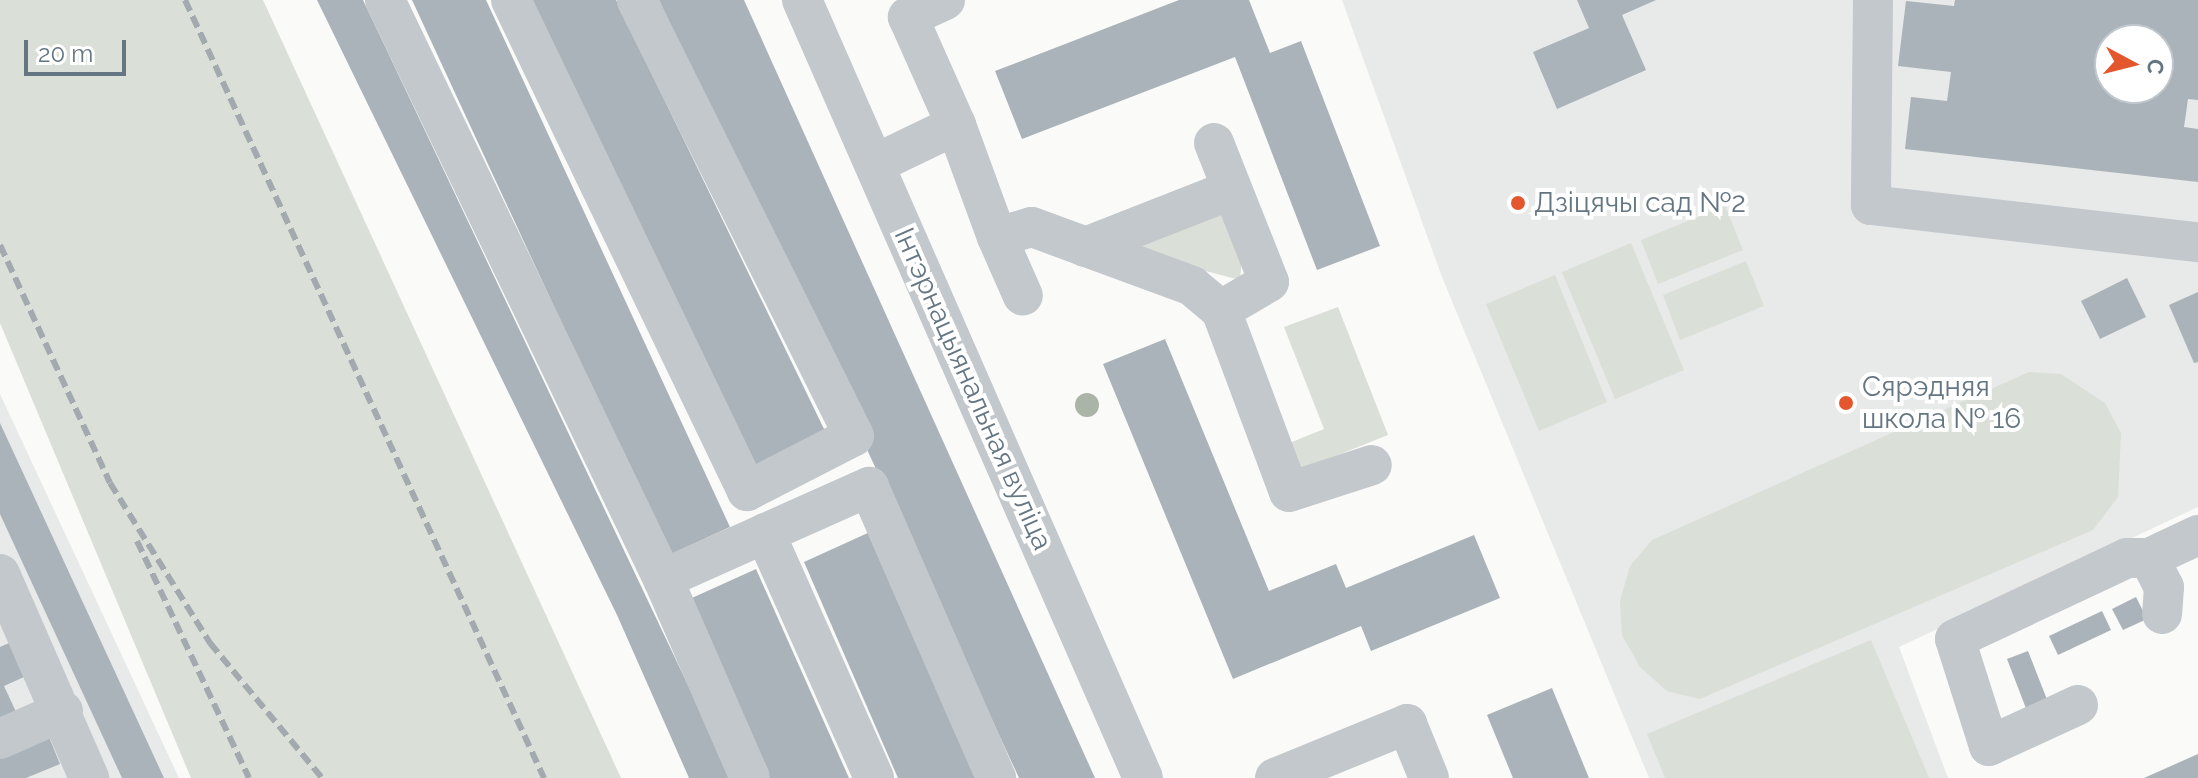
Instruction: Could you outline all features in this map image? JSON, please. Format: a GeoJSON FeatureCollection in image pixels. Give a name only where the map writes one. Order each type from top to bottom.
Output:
{"type":"FeatureCollection","features":[{"type":"Feature","properties":{"kind":"street"},"geometry":{"type":"LineString","coordinates":[[385,0],[663,579],[750,778]]}},
{"type":"Feature","properties":{"kind":"street"},"geometry":{"type":"LineString","coordinates":[[511,0],[747,491],[854,436],[637,0]]}},
{"type":"Feature","properties":{"kind":"street","name":"Інтэрнацыянальная вуліца"},"geometry":{"type":"LineString","coordinates":[[802,0],[1143,778]]}},
{"type":"Feature","properties":{"kind":"street"},"geometry":{"type":"LineString","coordinates":[[945,0],[904,8],[956,125],[997,237],[1023,296]]}},
{"type":"Feature","properties":{"kind":"street"},"geometry":{"type":"LineString","coordinates":[[1873,0],[1871,205],[2198,242]]}},
{"type":"Feature","properties":{"kind":"street"},"geometry":{"type":"LineString","coordinates":[[875,164],[956,125]]}},
{"type":"Feature","properties":{"kind":"street"},"geometry":{"type":"LineString","coordinates":[[1214,143],[1228,191],[1269,282],[1221,310]]}},
{"type":"Feature","properties":{"kind":"street"},"geometry":{"type":"LineString","coordinates":[[1085,247],[1228,191]]}},
{"type":"Feature","properties":{"kind":"street"},"geometry":{"type":"LineString","coordinates":[[997,237],[1032,227],[1192,286],[1221,310],[1289,492],[1372,465]]}},
{"type":"Feature","properties":{"kind":"street"},"geometry":{"type":"LineString","coordinates":[[663,579],[869,487],[996,778]]}},
{"type":"Feature","properties":{"kind":"street"},"geometry":{"type":"LineString","coordinates":[[765,533],[874,778]]}},
{"type":"Feature","properties":{"kind":"street"},"geometry":{"type":"LineString","coordinates":[[2078,705],[1989,746],[1955,639],[2127,558],[2149,558],[2198,535]]}},
{"type":"Feature","properties":{"kind":"street"},"geometry":{"type":"LineString","coordinates":[[2149,558],[2164,587],[2162,614]]}},
{"type":"Feature","properties":{"kind":"street"},"geometry":{"type":"LineString","coordinates":[[5,595],[63,711],[89,778]]}},
{"type":"Feature","properties":{"kind":"street"},"geometry":{"type":"LineString","coordinates":[[0,739],[63,711]]}},
{"type":"Feature","properties":{"kind":"street"},"geometry":{"type":"LineString","coordinates":[[1275,778],[1407,724],[1429,778]]}},
{"type":"Feature","properties":{"kind":"shaded area"},"geometry":{"type":"Polygon","coordinates":[[[0,0],[263,0],[621,778],[191,778],[0,323],[0,0]]]}},
{"type":"Feature","properties":{"kind":"shaded area","name":"Сярэдняя школа № 16"},"geometry":{"type":"Polygon","coordinates":[[[1342,0],[2198,0],[2198,507],[1899,647],[1948,778],[1649,778],[1442,277],[1342,0]]]}},
{"type":"Feature","properties":{"kind":"shaded area"},"geometry":{"type":"Polygon","coordinates":[[[1725,206],[1743,250],[1658,284],[1641,240],[1725,206]]]}},
{"type":"Feature","properties":{"kind":"shaded area"},"geometry":{"type":"Polygon","coordinates":[[[1210,210],[1228,218],[1242,258],[1240,280],[1118,248],[1210,210]]]}},
{"type":"Feature","properties":{"kind":"shaded area"},"geometry":{"type":"Polygon","coordinates":[[[1631,243],[1684,370],[1615,399],[1562,272],[1631,243]]]}},
{"type":"Feature","properties":{"kind":"shaded area"},"geometry":{"type":"Polygon","coordinates":[[[1746,261],[1764,306],[1680,340],[1663,295],[1746,261]]]}},
{"type":"Feature","properties":{"kind":"shaded area"},"geometry":{"type":"Polygon","coordinates":[[[1555,275],[1607,402],[1539,431],[1486,304],[1555,275]]]}},
{"type":"Feature","properties":{"kind":"shaded area"},"geometry":{"type":"Polygon","coordinates":[[[1338,307],[1388,435],[1298,471],[1287,444],[1324,429],[1284,327],[1338,307]]]}},
{"type":"Feature","properties":{"kind":"shaded area"},"geometry":{"type":"Polygon","coordinates":[[[2029,372],[2061,374],[2105,403],[2121,433],[2118,497],[2093,530],[1700,699],[1667,691],[1640,667],[1622,635],[1620,601],[1630,566],[1652,540],[2029,372]]]}},
{"type":"Feature","properties":{"kind":"shaded area"},"geometry":{"type":"Polygon","coordinates":[[[0,394],[179,778],[0,778],[0,394]]]}},
{"type":"Feature","properties":{"kind":"shaded area"},"geometry":{"type":"Polygon","coordinates":[[[1871,640],[1929,778],[1665,778],[1647,734],[1871,640]]]}},
{"type":"Feature","properties":{"kind":"building"},"geometry":{"type":"Polygon","coordinates":[[[317,0],[363,0],[732,778],[689,778],[617,615],[317,0]]]}},
{"type":"Feature","properties":{"kind":"building"},"geometry":{"type":"Polygon","coordinates":[[[412,0],[486,0],[730,527],[669,555],[412,0]]]}},
{"type":"Feature","properties":{"kind":"building"},"geometry":{"type":"Polygon","coordinates":[[[529,0],[616,0],[825,431],[754,466],[529,0]]]}},
{"type":"Feature","properties":{"kind":"building"},"geometry":{"type":"Polygon","coordinates":[[[659,0],[744,0],[1095,778],[1019,778],[659,0]]]}},
{"type":"Feature","properties":{"kind":"building"},"geometry":{"type":"Polygon","coordinates":[[[1179,0],[1249,0],[1270,53],[1301,41],[1380,246],[1317,270],[1235,57],[1022,139],[995,71],[1179,0]]]}},
{"type":"Feature","properties":{"kind":"building"},"geometry":{"type":"Polygon","coordinates":[[[1577,0],[1656,0],[1622,15],[1646,70],[1557,109],[1533,52],[1589,28],[1577,0]]]}},
{"type":"Feature","properties":{"kind":"building"},"geometry":{"type":"Polygon","coordinates":[[[1955,0],[2198,0],[2198,100],[2188,99],[2184,127],[2198,129],[2198,182],[1905,149],[1911,97],[1947,101],[1951,72],[1898,66],[1906,1],[1954,6],[1955,0]]]}},
{"type":"Feature","properties":{"kind":"building"},"geometry":{"type":"Polygon","coordinates":[[[2127,278],[2146,317],[2100,339],[2081,301],[2127,278]]]}},
{"type":"Feature","properties":{"kind":"building"},"geometry":{"type":"Polygon","coordinates":[[[2198,292],[2198,362],[2194,363],[2169,305],[2198,292]]]}},
{"type":"Feature","properties":{"kind":"building"},"geometry":{"type":"Polygon","coordinates":[[[1165,339],[1269,591],[1336,564],[1346,588],[1474,535],[1500,598],[1371,651],[1361,626],[1233,679],[1103,364],[1165,339]]]}},
{"type":"Feature","properties":{"kind":"building"},"geometry":{"type":"Polygon","coordinates":[[[0,423],[164,778],[122,778],[0,514],[0,423]]]}},
{"type":"Feature","properties":{"kind":"building"},"geometry":{"type":"Polygon","coordinates":[[[870,532],[977,778],[898,778],[804,562],[870,532]]]}},
{"type":"Feature","properties":{"kind":"building"},"geometry":{"type":"Polygon","coordinates":[[[756,569],[849,778],[762,778],[683,602],[756,569]]]}},
{"type":"Feature","properties":{"kind":"building"},"geometry":{"type":"Polygon","coordinates":[[[2136,597],[2147,619],[2123,630],[2112,609],[2136,597]]]}},
{"type":"Feature","properties":{"kind":"building"},"geometry":{"type":"Polygon","coordinates":[[[2102,611],[2111,630],[2058,655],[2049,636],[2102,611]]]}},
{"type":"Feature","properties":{"kind":"building"},"geometry":{"type":"Polygon","coordinates":[[[9,643],[24,677],[4,686],[18,716],[0,724],[0,647],[9,643]]]}},
{"type":"Feature","properties":{"kind":"building"},"geometry":{"type":"Polygon","coordinates":[[[2028,651],[2048,702],[2027,711],[2007,659],[2028,651]]]}},
{"type":"Feature","properties":{"kind":"building"},"geometry":{"type":"Polygon","coordinates":[[[1552,688],[1589,778],[1513,778],[1487,715],[1552,688]]]}},
{"type":"Feature","properties":{"kind":"building"},"geometry":{"type":"Polygon","coordinates":[[[49,737],[60,764],[26,778],[0,778],[0,756],[49,737]]]}},
{"type":"Feature","properties":{"kind":"building"},"geometry":{"type":"Polygon","coordinates":[[[2198,754],[2198,778],[2144,778],[2198,754]]]}},
{"type":"Feature","properties":{"kind":"railway"},"geometry":{"type":"LineString","coordinates":[[185,0],[544,778]]}},
{"type":"Feature","properties":{"kind":"railway"},"geometry":{"type":"LineString","coordinates":[[0,245],[110,483],[210,643],[322,778]]}},
{"type":"Feature","properties":{"kind":"railway"},"geometry":{"type":"LineString","coordinates":[[137,541],[249,778]]}},
{"type":"Feature","properties":{"kind":"place","name":"Дзіцячы сад №2"},"geometry":{"type":"Point","coordinates":[1518,203]}},
{"type":"Feature","properties":{"kind":"place","name":"Сярэдняя школа № 16"},"geometry":{"type":"Point","coordinates":[1846,403]}}]}
